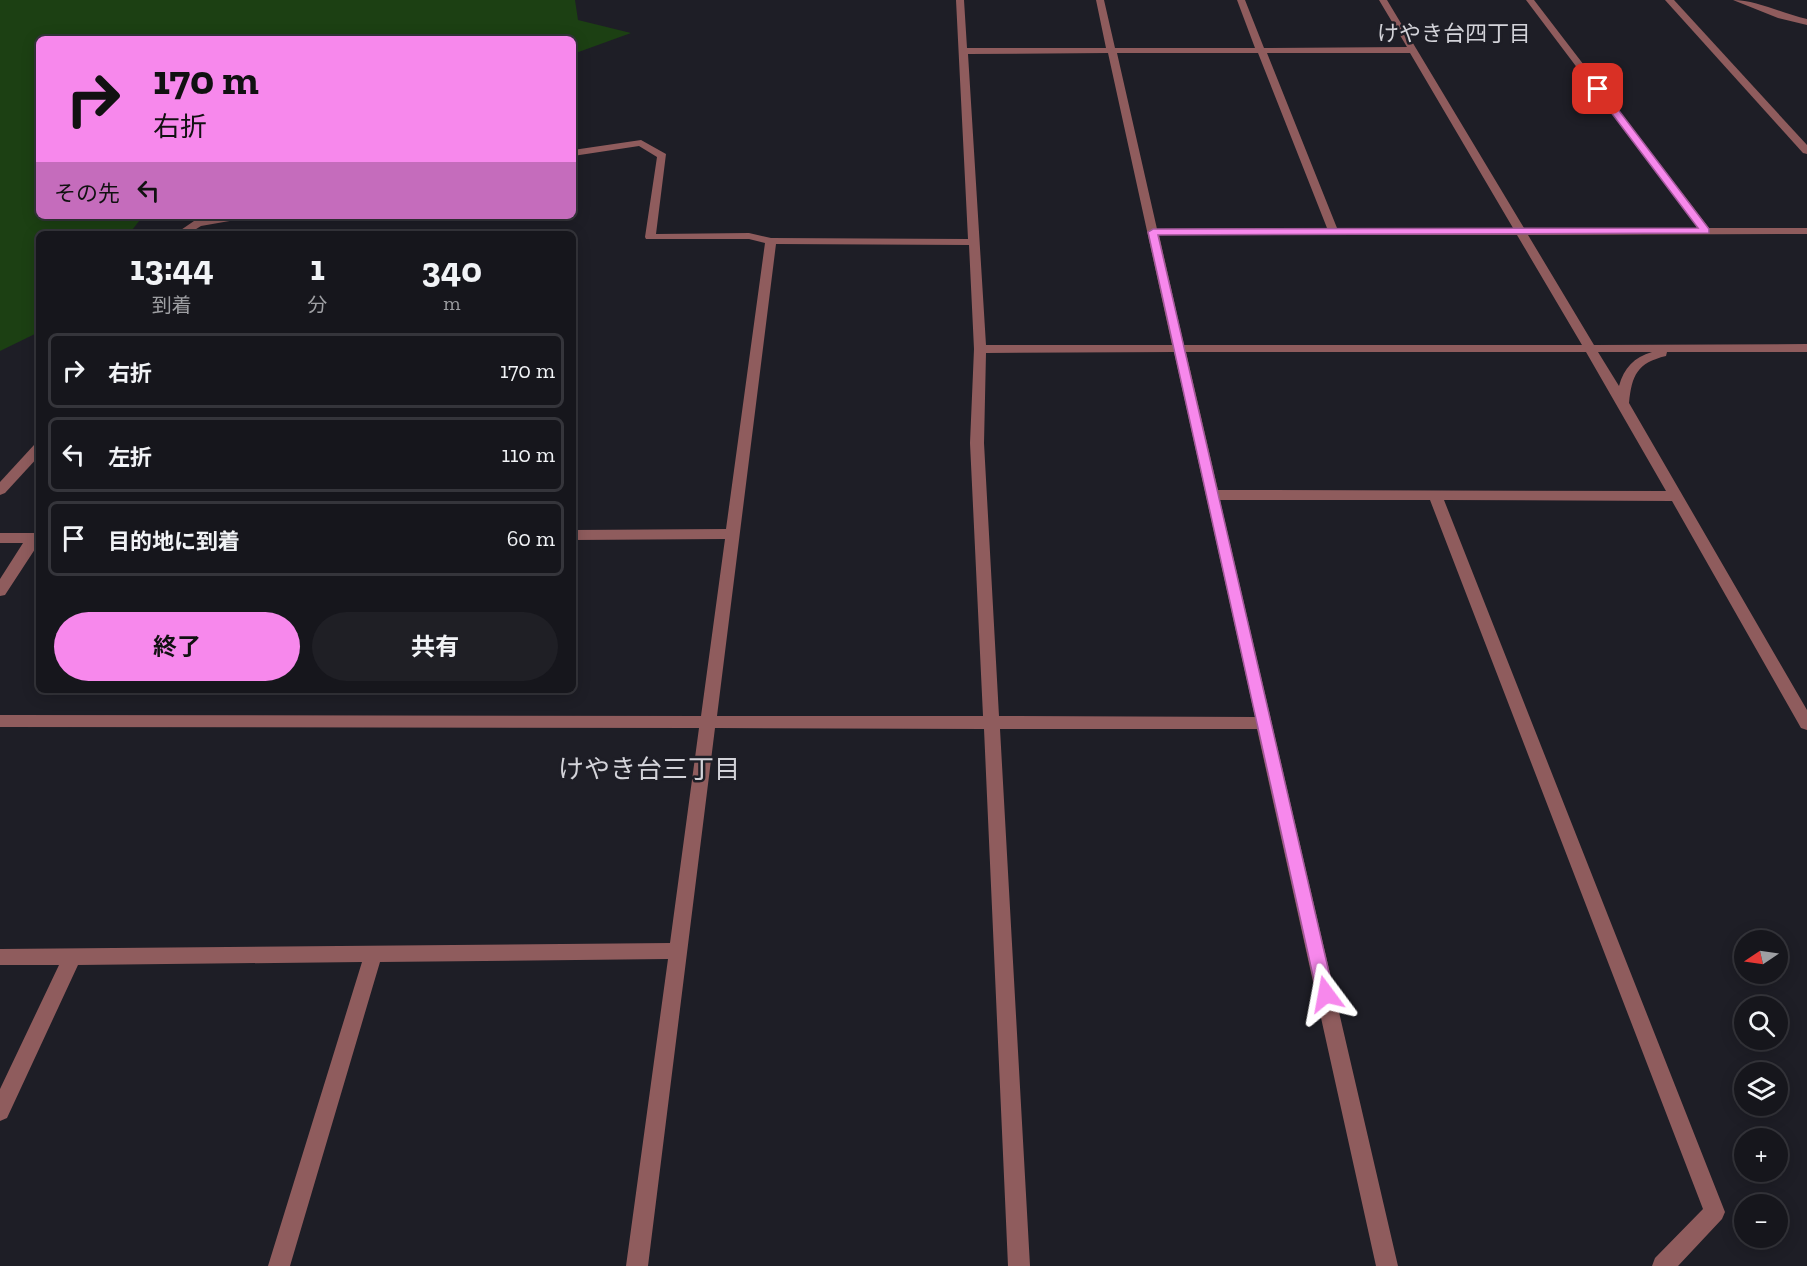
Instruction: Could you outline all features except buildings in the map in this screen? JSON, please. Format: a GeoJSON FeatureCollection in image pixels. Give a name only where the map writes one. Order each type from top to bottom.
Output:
{"type":"FeatureCollection","features":[{"type":"Feature","properties":{"kind":"street"},"geometry":{"type":"LineString","coordinates":[[960,0],[980,349],[977,443],[1019,1266]]}},
{"type":"Feature","properties":{"kind":"street"},"geometry":{"type":"LineString","coordinates":[[1100,0],[1387,1266]]}},
{"type":"Feature","properties":{"kind":"street"},"geometry":{"type":"LineString","coordinates":[[1241,0],[1333,231]]}},
{"type":"Feature","properties":{"kind":"street"},"geometry":{"type":"LineString","coordinates":[[1383,0],[1623,404],[1807,724]]}},
{"type":"Feature","properties":{"kind":"street"},"geometry":{"type":"LineString","coordinates":[[1530,0],[1706,231]]}},
{"type":"Feature","properties":{"kind":"street"},"geometry":{"type":"LineString","coordinates":[[1669,0],[1807,152]]}},
{"type":"Feature","properties":{"kind":"street"},"geometry":{"type":"LineString","coordinates":[[1737,0],[1781,16],[1807,22]]}},
{"type":"Feature","properties":{"kind":"street"},"geometry":{"type":"LineString","coordinates":[[963,51],[1412,50]]}},
{"type":"Feature","properties":{"kind":"street"},"geometry":{"type":"LineString","coordinates":[[576,153],[641,143],[662,156],[650,237],[750,236],[771,241],[974,242]]}},
{"type":"Feature","properties":{"kind":"street"},"geometry":{"type":"LineString","coordinates":[[184,231],[198,222],[220,219]]}},
{"type":"Feature","properties":{"kind":"street"},"geometry":{"type":"LineString","coordinates":[[1153,232],[1807,231]]}},
{"type":"Feature","properties":{"kind":"street"},"geometry":{"type":"LineString","coordinates":[[637,1266],[771,241]]}},
{"type":"Feature","properties":{"kind":"street"},"geometry":{"type":"LineString","coordinates":[[1623,404],[1623,387],[1633,366],[1642,358],[1688,348]]}},
{"type":"Feature","properties":{"kind":"street"},"geometry":{"type":"LineString","coordinates":[[980,349],[1807,348]]}},
{"type":"Feature","properties":{"kind":"street"},"geometry":{"type":"LineString","coordinates":[[0,490],[36,450]]}},
{"type":"Feature","properties":{"kind":"street"},"geometry":{"type":"LineString","coordinates":[[1213,495],[1676,496]]}},
{"type":"Feature","properties":{"kind":"street"},"geometry":{"type":"LineString","coordinates":[[1435,495],[1715,1212],[1663,1266]]}},
{"type":"Feature","properties":{"kind":"street"},"geometry":{"type":"LineString","coordinates":[[576,535],[733,534]]}},
{"type":"Feature","properties":{"kind":"street"},"geometry":{"type":"LineString","coordinates":[[0,538],[36,538]]}},
{"type":"Feature","properties":{"kind":"street"},"geometry":{"type":"LineString","coordinates":[[0,591],[36,538]]}},
{"type":"Feature","properties":{"kind":"street"},"geometry":{"type":"LineString","coordinates":[[0,721],[1264,723]]}},
{"type":"Feature","properties":{"kind":"street"},"geometry":{"type":"LineString","coordinates":[[0,957],[678,951]]}},
{"type":"Feature","properties":{"kind":"street"},"geometry":{"type":"LineString","coordinates":[[279,1266],[374,953]]}},
{"type":"Feature","properties":{"kind":"street"},"geometry":{"type":"LineString","coordinates":[[0,1111],[72,957]]}},
{"type":"Feature","properties":{"kind":"green space"},"geometry":{"type":"Polygon","coordinates":[[[0,0],[575,0],[578,20],[631,33],[576,53],[576,36],[36,36],[36,219],[141,219],[131,231],[36,231],[36,333],[0,351],[0,0]]]}},
{"type":"Feature","properties":{"kind":"district","name":"けやき台四丁目"},"geometry":{"type":"Point","coordinates":[1454,33]}},
{"type":"Feature","properties":{"kind":"district","name":"けやき台三丁目"},"geometry":{"type":"Point","coordinates":[649,769]}},
{"type":"Feature","properties":{"kind":"route"},"geometry":{"type":"LineString","coordinates":[[1326,994],[1153,232],[1706,231],[1598,89]]}}]}
